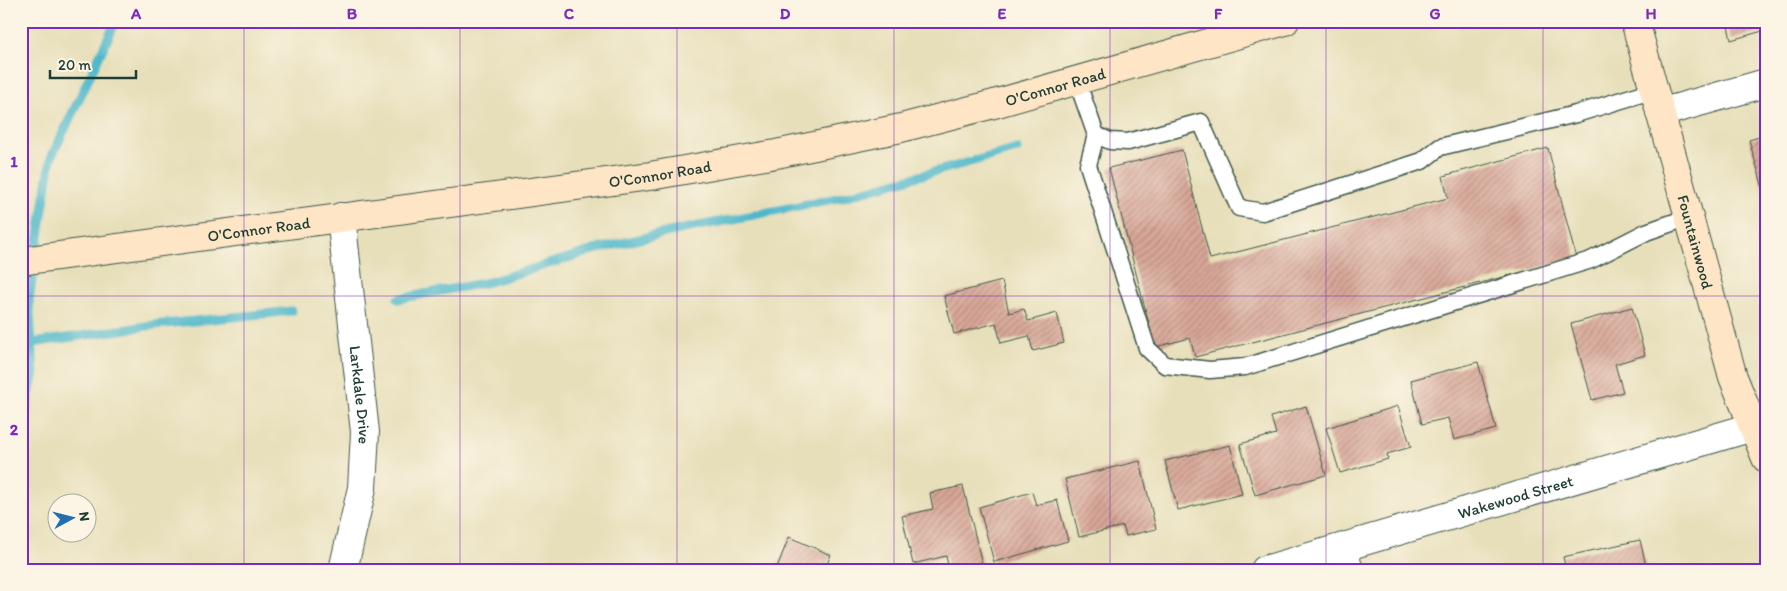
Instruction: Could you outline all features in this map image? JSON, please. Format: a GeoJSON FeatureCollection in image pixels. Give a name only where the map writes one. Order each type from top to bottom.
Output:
{"type":"FeatureCollection","features":[{"type":"Feature","properties":{"kind":"main road","name":"O'Connor Road"},"geometry":{"type":"LineString","coordinates":[[21,260],[650,176],[776,154],[901,128],[994,104],[1285,21]]}},
{"type":"Feature","properties":{"kind":"main road","name":"Fountainwood"},"geometry":{"type":"LineString","coordinates":[[1634,21],[1733,378],[1759,425],[1766,458]]}},
{"type":"Feature","properties":{"kind":"street"},"geometry":{"type":"LineString","coordinates":[[1657,101],[1766,83]]}},
{"type":"Feature","properties":{"kind":"street","name":"Larkdale Drive"},"geometry":{"type":"LineString","coordinates":[[341,218],[365,432],[362,488],[343,570]]}},
{"type":"Feature","properties":{"kind":"street","name":"Wakewood Street"},"geometry":{"type":"LineString","coordinates":[[1265,570],[1345,559],[1759,425]]}},
{"type":"Feature","properties":{"kind":"lane"},"geometry":{"type":"LineString","coordinates":[[1077,81],[1096,135],[1088,165],[1146,348],[1164,365],[1210,370],[1246,367],[1591,260],[1646,232],[1689,217]]}},
{"type":"Feature","properties":{"kind":"lane"},"geometry":{"type":"LineString","coordinates":[[1096,135],[1110,141],[1128,142],[1201,122],[1239,208],[1263,212],[1422,161],[1440,147],[1576,114],[1657,101]]}},
{"type":"Feature","properties":{"kind":"building"},"geometry":{"type":"Polygon","coordinates":[[[1727,21],[1766,21],[1766,30],[1731,40],[1727,21]]]}},
{"type":"Feature","properties":{"kind":"building"},"geometry":{"type":"Polygon","coordinates":[[[1766,135],[1766,195],[1765,195],[1749,140],[1766,135]]]}},
{"type":"Feature","properties":{"kind":"building"},"geometry":{"type":"Polygon","coordinates":[[[1548,148],[1576,258],[1195,357],[1190,338],[1155,347],[1109,168],[1182,150],[1210,259],[1448,198],[1443,176],[1548,148]]]}},
{"type":"Feature","properties":{"kind":"building"},"geometry":{"type":"Polygon","coordinates":[[[1002,281],[1009,313],[1024,309],[1028,321],[1057,313],[1064,343],[1033,351],[1029,336],[1001,343],[996,323],[954,334],[944,296],[1002,281]]]}},
{"type":"Feature","properties":{"kind":"building"},"geometry":{"type":"Polygon","coordinates":[[[1632,307],[1645,355],[1615,364],[1623,392],[1592,400],[1571,324],[1632,307]]]}},
{"type":"Feature","properties":{"kind":"building"},"geometry":{"type":"Polygon","coordinates":[[[1478,362],[1496,429],[1454,440],[1448,418],[1422,424],[1411,380],[1478,362]]]}},
{"type":"Feature","properties":{"kind":"building"},"geometry":{"type":"Polygon","coordinates":[[[1306,406],[1326,475],[1255,495],[1240,444],[1276,434],[1271,417],[1306,406]]]}},
{"type":"Feature","properties":{"kind":"building"},"geometry":{"type":"Polygon","coordinates":[[[1398,406],[1411,447],[1387,454],[1388,459],[1340,473],[1326,428],[1398,406]]]}},
{"type":"Feature","properties":{"kind":"building"},"geometry":{"type":"Polygon","coordinates":[[[1230,445],[1242,494],[1178,510],[1165,461],[1230,445]]]}},
{"type":"Feature","properties":{"kind":"building"},"geometry":{"type":"Polygon","coordinates":[[[1140,461],[1156,529],[1126,536],[1123,526],[1079,537],[1065,479],[1140,461]]]}},
{"type":"Feature","properties":{"kind":"building"},"geometry":{"type":"Polygon","coordinates":[[[963,486],[983,568],[975,570],[949,570],[946,556],[913,564],[902,516],[933,509],[930,493],[963,486]]]}},
{"type":"Feature","properties":{"kind":"building"},"geometry":{"type":"Polygon","coordinates":[[[1032,492],[1036,505],[1057,500],[1068,541],[994,562],[979,507],[1032,492]]]}},
{"type":"Feature","properties":{"kind":"building"},"geometry":{"type":"Polygon","coordinates":[[[789,537],[831,555],[824,570],[776,570],[789,537]]]}},
{"type":"Feature","properties":{"kind":"building"},"geometry":{"type":"Polygon","coordinates":[[[1640,540],[1647,570],[1566,570],[1563,557],[1640,540]]]}},
{"type":"Feature","properties":{"kind":"waterway"},"geometry":{"type":"LineString","coordinates":[[21,434],[34,372],[29,300],[51,158],[116,21]]}},
{"type":"Feature","properties":{"kind":"waterway"},"geometry":{"type":"LineString","coordinates":[[398,299],[489,282],[597,249],[669,232],[843,197],[1017,149]]}},
{"type":"Feature","properties":{"kind":"waterway"},"geometry":{"type":"LineString","coordinates":[[32,343],[154,325],[292,311]]}}]}
